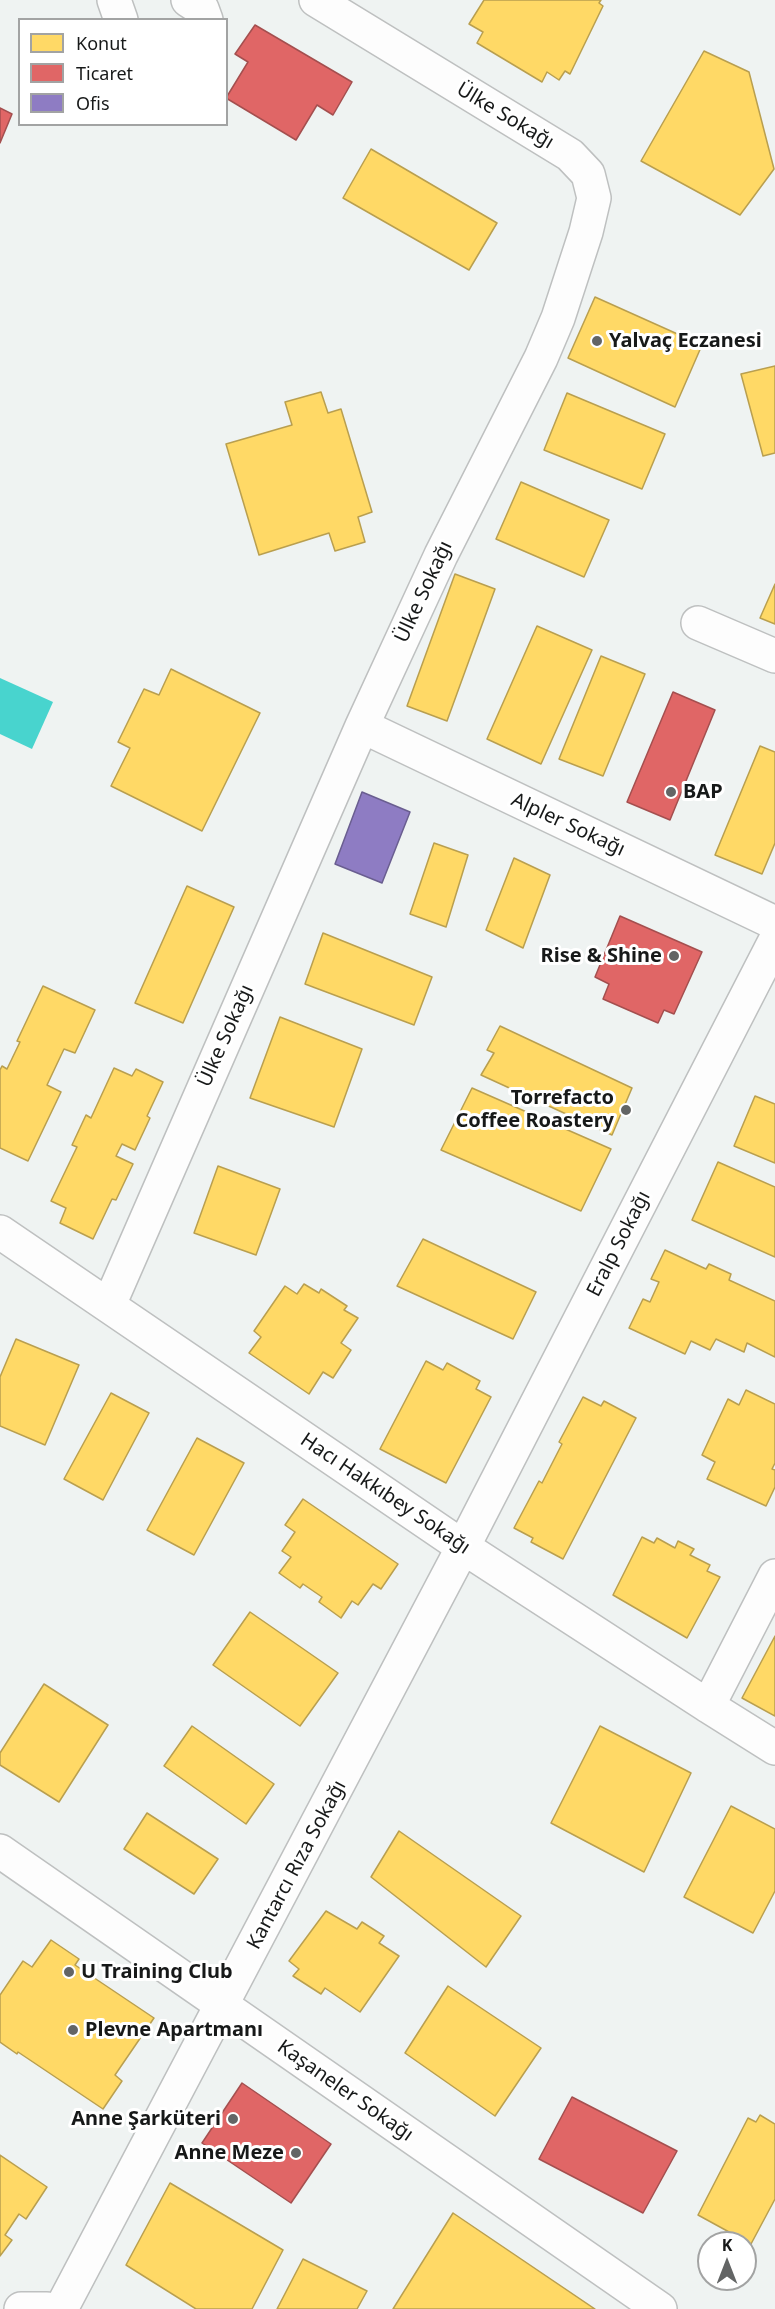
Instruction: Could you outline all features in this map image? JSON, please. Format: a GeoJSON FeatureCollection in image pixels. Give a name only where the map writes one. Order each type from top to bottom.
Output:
{"type":"FeatureCollection","features":[{"type":"Feature","properties":{"kind":"street"},"geometry":{"type":"LineString","coordinates":[[114,0],[120,18]]}},
{"type":"Feature","properties":{"kind":"street"},"geometry":{"type":"LineString","coordinates":[[188,0],[202,9],[205,18]]}},
{"type":"Feature","properties":{"kind":"street","name":"Ülke Sokağı"},"geometry":{"type":"LineString","coordinates":[[109,1305],[362,726],[446,544],[551,337],[586,232],[594,198],[588,174],[570,155],[316,0]]}},
{"type":"Feature","properties":{"kind":"street"},"geometry":{"type":"LineString","coordinates":[[698,623],[775,656]]}},
{"type":"Feature","properties":{"kind":"street","name":"Alpler Sokağı"},"geometry":{"type":"LineString","coordinates":[[362,726],[775,923]]}},
{"type":"Feature","properties":{"kind":"street","name":"Eralp Sokağı"},"geometry":{"type":"LineString","coordinates":[[463,1547],[775,941]]}},
{"type":"Feature","properties":{"kind":"street","name":"Hacı Hakkıbey Sokağı"},"geometry":{"type":"LineString","coordinates":[[0,1232],[463,1547],[775,1748]]}},
{"type":"Feature","properties":{"kind":"street","name":"Kantarcı Rıza Sokağı"},"geometry":{"type":"LineString","coordinates":[[61,2309],[223,2006],[463,1547]]}},
{"type":"Feature","properties":{"kind":"street"},"geometry":{"type":"LineString","coordinates":[[708,1706],[775,1576]]}},
{"type":"Feature","properties":{"kind":"street","name":"Kaşaneler Sokağı"},"geometry":{"type":"LineString","coordinates":[[0,1851],[660,2309]]}},
{"type":"Feature","properties":{"kind":"street"},"geometry":{"type":"LineString","coordinates":[[21,2309],[47,2309]]}},
{"type":"Feature","properties":{"kind":"water"},"geometry":{"type":"Polygon","coordinates":[[[0,678],[53,702],[32,749],[0,734],[0,678]]]}},
{"type":"Feature","properties":{"kind":"building: Konut"},"geometry":{"type":"Polygon","coordinates":[[[484,0],[601,0],[599,3],[603,6],[570,74],[565,71],[559,80],[547,72],[542,82],[477,43],[483,32],[469,24],[484,0]]]}},
{"type":"Feature","properties":{"kind":"building: Konut"},"geometry":{"type":"Polygon","coordinates":[[[704,51],[749,72],[774,169],[740,215],[641,161],[704,51]]]}},
{"type":"Feature","properties":{"kind":"building: Konut"},"geometry":{"type":"Polygon","coordinates":[[[371,149],[497,223],[469,270],[343,198],[371,149]]]}},
{"type":"Feature","properties":{"kind":"building: Konut"},"geometry":{"type":"Polygon","coordinates":[[[595,297],[702,345],[675,407],[568,358],[595,297]]]}},
{"type":"Feature","properties":{"kind":"building: Konut"},"geometry":{"type":"Polygon","coordinates":[[[775,366],[775,453],[763,456],[741,374],[775,366]]]}},
{"type":"Feature","properties":{"kind":"building: Konut"},"geometry":{"type":"Polygon","coordinates":[[[321,392],[328,413],[341,409],[372,512],[358,517],[365,542],[335,551],[329,533],[259,555],[226,444],[292,425],[285,402],[321,392]]]}},
{"type":"Feature","properties":{"kind":"building: Konut"},"geometry":{"type":"Polygon","coordinates":[[[567,393],[665,434],[642,489],[544,450],[567,393]]]}},
{"type":"Feature","properties":{"kind":"building: Konut"},"geometry":{"type":"Polygon","coordinates":[[[521,482],[609,520],[584,577],[496,539],[521,482]]]}},
{"type":"Feature","properties":{"kind":"building: Konut"},"geometry":{"type":"Polygon","coordinates":[[[455,574],[495,589],[447,721],[407,706],[455,574]]]}},
{"type":"Feature","properties":{"kind":"building: Konut"},"geometry":{"type":"Polygon","coordinates":[[[775,584],[775,624],[760,618],[775,584]]]}},
{"type":"Feature","properties":{"kind":"building: Konut"},"geometry":{"type":"Polygon","coordinates":[[[537,626],[592,650],[541,764],[487,739],[537,626]]]}},
{"type":"Feature","properties":{"kind":"building: Konut"},"geometry":{"type":"Polygon","coordinates":[[[601,656],[645,674],[603,776],[559,759],[601,656]]]}},
{"type":"Feature","properties":{"kind":"building: Konut"},"geometry":{"type":"Polygon","coordinates":[[[171,669],[260,713],[202,831],[111,786],[130,748],[118,742],[144,689],[159,695],[171,669]]]}},
{"type":"Feature","properties":{"kind":"building: Konut"},"geometry":{"type":"Polygon","coordinates":[[[760,746],[775,752],[775,843],[762,874],[715,855],[760,746]]]}},
{"type":"Feature","properties":{"kind":"building: Konut"},"geometry":{"type":"Polygon","coordinates":[[[434,843],[468,855],[446,927],[410,914],[434,843]]]}},
{"type":"Feature","properties":{"kind":"building: Konut"},"geometry":{"type":"Polygon","coordinates":[[[514,858],[550,875],[523,948],[486,930],[514,858]]]}},
{"type":"Feature","properties":{"kind":"building: Konut"},"geometry":{"type":"Polygon","coordinates":[[[187,886],[234,907],[183,1023],[135,1003],[187,886]]]}},
{"type":"Feature","properties":{"kind":"building: Konut"},"geometry":{"type":"Polygon","coordinates":[[[323,933],[432,977],[414,1025],[305,984],[323,933]]]}},
{"type":"Feature","properties":{"kind":"building: Konut"},"geometry":{"type":"Polygon","coordinates":[[[43,986],[95,1010],[75,1053],[64,1049],[47,1085],[61,1092],[28,1161],[0,1148],[0,1070],[2,1066],[7,1069],[20,1042],[17,1041],[43,986]]]}},
{"type":"Feature","properties":{"kind":"building: Konut"},"geometry":{"type":"Polygon","coordinates":[[[280,1017],[362,1049],[334,1127],[250,1098],[280,1017]]]}},
{"type":"Feature","properties":{"kind":"building: Konut"},"geometry":{"type":"Polygon","coordinates":[[[500,1026],[632,1088],[612,1135],[481,1075],[494,1053],[487,1050],[500,1026]]]}},
{"type":"Feature","properties":{"kind":"building: Konut"},"geometry":{"type":"Polygon","coordinates":[[[114,1068],[132,1076],[136,1069],[163,1082],[147,1116],[150,1118],[135,1150],[122,1144],[116,1156],[133,1164],[116,1200],[112,1199],[93,1239],[60,1223],[66,1208],[51,1201],[77,1147],[72,1145],[86,1115],[91,1118],[114,1068]]]}},
{"type":"Feature","properties":{"kind":"building: Konut"},"geometry":{"type":"Polygon","coordinates":[[[472,1088],[611,1149],[581,1211],[441,1150],[472,1088]]]}},
{"type":"Feature","properties":{"kind":"building: Konut"},"geometry":{"type":"Polygon","coordinates":[[[755,1096],[775,1104],[775,1163],[734,1146],[755,1096]]]}},
{"type":"Feature","properties":{"kind":"building: Konut"},"geometry":{"type":"Polygon","coordinates":[[[718,1162],[775,1187],[775,1257],[692,1220],[718,1162]]]}},
{"type":"Feature","properties":{"kind":"building: Konut"},"geometry":{"type":"Polygon","coordinates":[[[218,1166],[280,1189],[256,1255],[194,1233],[218,1166]]]}},
{"type":"Feature","properties":{"kind":"building: Konut"},"geometry":{"type":"Polygon","coordinates":[[[423,1239],[536,1292],[513,1339],[397,1286],[423,1239]]]}},
{"type":"Feature","properties":{"kind":"building: Konut"},"geometry":{"type":"Polygon","coordinates":[[[665,1250],[706,1269],[709,1264],[731,1274],[729,1280],[775,1301],[775,1357],[747,1343],[744,1352],[716,1339],[710,1350],[691,1341],[685,1354],[629,1328],[643,1299],[650,1302],[659,1282],[651,1279],[665,1250]]]}},
{"type":"Feature","properties":{"kind":"building: Konut"},"geometry":{"type":"Polygon","coordinates":[[[304,1284],[319,1293],[321,1289],[347,1306],[344,1310],[358,1318],[341,1343],[351,1350],[333,1378],[323,1372],[309,1394],[249,1353],[261,1337],[254,1331],[285,1286],[297,1294],[304,1284]]]}},
{"type":"Feature","properties":{"kind":"building: Konut"},"geometry":{"type":"Polygon","coordinates":[[[16,1339],[79,1365],[45,1445],[0,1426],[0,1377],[16,1339]]]}},
{"type":"Feature","properties":{"kind":"building: Konut"},"geometry":{"type":"Polygon","coordinates":[[[426,1361],[443,1370],[447,1363],[480,1381],[476,1389],[491,1397],[446,1483],[380,1449],[426,1361]]]}},
{"type":"Feature","properties":{"kind":"building: Konut"},"geometry":{"type":"Polygon","coordinates":[[[746,1390],[775,1404],[775,1463],[772,1469],[775,1470],[775,1487],[766,1506],[707,1479],[715,1462],[702,1455],[728,1399],[739,1405],[746,1390]]]}},
{"type":"Feature","properties":{"kind":"building: Konut"},"geometry":{"type":"Polygon","coordinates":[[[111,1393],[149,1413],[103,1500],[64,1479],[111,1393]]]}},
{"type":"Feature","properties":{"kind":"building: Konut"},"geometry":{"type":"Polygon","coordinates":[[[583,1397],[601,1406],[604,1401],[636,1418],[563,1559],[531,1542],[533,1538],[514,1528],[539,1481],[542,1483],[562,1444],[559,1442],[583,1397]]]}},
{"type":"Feature","properties":{"kind":"building: Konut"},"geometry":{"type":"Polygon","coordinates":[[[197,1438],[244,1463],[194,1555],[147,1530],[197,1438]]]}},
{"type":"Feature","properties":{"kind":"building: Konut"},"geometry":{"type":"Polygon","coordinates":[[[303,1499],[398,1564],[381,1589],[373,1584],[358,1605],[352,1601],[341,1618],[319,1602],[322,1597],[303,1584],[300,1588],[279,1573],[291,1557],[282,1551],[295,1532],[285,1525],[303,1499]]]}},
{"type":"Feature","properties":{"kind":"building: Konut"},"geometry":{"type":"Polygon","coordinates":[[[642,1537],[654,1543],[657,1538],[675,1548],[678,1541],[694,1549],[690,1555],[710,1565],[707,1571],[720,1577],[687,1638],[613,1595],[642,1537]]]}},
{"type":"Feature","properties":{"kind":"building: Konut"},"geometry":{"type":"Polygon","coordinates":[[[250,1612],[338,1673],[300,1726],[213,1665],[250,1612]]]}},
{"type":"Feature","properties":{"kind":"building: Konut"},"geometry":{"type":"Polygon","coordinates":[[[775,1636],[775,1716],[742,1698],[775,1636]]]}},
{"type":"Feature","properties":{"kind":"building: Konut"},"geometry":{"type":"Polygon","coordinates":[[[44,1684],[108,1725],[59,1802],[0,1765],[0,1753],[44,1684]]]}},
{"type":"Feature","properties":{"kind":"building: Konut"},"geometry":{"type":"Polygon","coordinates":[[[192,1726],[274,1784],[246,1824],[164,1766],[192,1726]]]}},
{"type":"Feature","properties":{"kind":"building: Konut"},"geometry":{"type":"Polygon","coordinates":[[[600,1726],[691,1773],[644,1872],[551,1823],[600,1726]]]}},
{"type":"Feature","properties":{"kind":"building: Konut"},"geometry":{"type":"Polygon","coordinates":[[[731,1806],[775,1829],[775,1891],[753,1933],[684,1897],[731,1806]]]}},
{"type":"Feature","properties":{"kind":"building: Konut"},"geometry":{"type":"Polygon","coordinates":[[[147,1813],[218,1859],[194,1894],[124,1849],[147,1813]]]}},
{"type":"Feature","properties":{"kind":"building: Konut"},"geometry":{"type":"Polygon","coordinates":[[[399,1831],[521,1916],[486,1967],[371,1877],[399,1831]]]}},
{"type":"Feature","properties":{"kind":"building: Konut"},"geometry":{"type":"Polygon","coordinates":[[[326,1911],[357,1929],[362,1922],[384,1936],[379,1943],[399,1956],[360,2012],[325,1988],[321,1994],[293,1976],[299,1969],[289,1961],[326,1911]]]}},
{"type":"Feature","properties":{"kind":"building: Konut","name":"Plevne Apartmanı"},"geometry":{"type":"Polygon","coordinates":[[[51,1940],[79,1959],[75,1965],[154,2018],[115,2075],[122,2081],[103,2109],[0,2042],[0,1995],[23,1961],[32,1967],[51,1940]]]}},
{"type":"Feature","properties":{"kind":"building: Konut"},"geometry":{"type":"Polygon","coordinates":[[[448,1986],[541,2048],[495,2116],[405,2053],[448,1986]]]}},
{"type":"Feature","properties":{"kind":"building: Konut"},"geometry":{"type":"Polygon","coordinates":[[[760,2115],[775,2124],[775,2199],[757,2233],[727,2231],[698,2215],[748,2118],[756,2122],[760,2115]]]}},
{"type":"Feature","properties":{"kind":"building: Konut"},"geometry":{"type":"Polygon","coordinates":[[[0,2155],[47,2187],[26,2219],[19,2214],[5,2235],[12,2240],[0,2256],[0,2155]]]}},
{"type":"Feature","properties":{"kind":"building: Konut"},"geometry":{"type":"Polygon","coordinates":[[[170,2183],[283,2250],[252,2309],[196,2309],[126,2265],[170,2183]]]}},
{"type":"Feature","properties":{"kind":"building: Konut"},"geometry":{"type":"Polygon","coordinates":[[[453,2213],[595,2309],[393,2309],[453,2213]]]}},
{"type":"Feature","properties":{"kind":"building: Konut"},"geometry":{"type":"Polygon","coordinates":[[[303,2259],[367,2291],[357,2309],[277,2309],[303,2259]]]}},
{"type":"Feature","properties":{"kind":"building: Ticaret"},"geometry":{"type":"Polygon","coordinates":[[[255,25],[352,82],[333,115],[317,105],[296,140],[228,99],[228,95],[248,62],[235,54],[255,25]]]}},
{"type":"Feature","properties":{"kind":"building: Ticaret"},"geometry":{"type":"Polygon","coordinates":[[[0,108],[12,114],[0,143],[0,108]]]}},
{"type":"Feature","properties":{"kind":"building: Ticaret"},"geometry":{"type":"Polygon","coordinates":[[[673,692],[715,710],[670,820],[627,802],[673,692]]]}},
{"type":"Feature","properties":{"kind":"building: Ticaret"},"geometry":{"type":"Polygon","coordinates":[[[620,916],[702,952],[674,1014],[664,1010],[658,1023],[603,999],[609,984],[595,977],[620,916]]]}},
{"type":"Feature","properties":{"kind":"building: Ticaret"},"geometry":{"type":"Polygon","coordinates":[[[242,2083],[331,2144],[291,2203],[202,2143],[242,2083]]]}},
{"type":"Feature","properties":{"kind":"building: Ticaret"},"geometry":{"type":"Polygon","coordinates":[[[572,2097],[677,2151],[643,2213],[539,2159],[572,2097]]]}},
{"type":"Feature","properties":{"kind":"building: Ofis"},"geometry":{"type":"Polygon","coordinates":[[[362,792],[410,812],[382,883],[335,864],[362,792]]]}},
{"type":"Feature","properties":{"kind":"place","name":"Yalvaç Eczanesi"},"geometry":{"type":"Point","coordinates":[597,341]}},
{"type":"Feature","properties":{"kind":"place","name":"BAP"},"geometry":{"type":"Point","coordinates":[671,792]}},
{"type":"Feature","properties":{"kind":"place","name":"Rise & Shine"},"geometry":{"type":"Point","coordinates":[674,956]}},
{"type":"Feature","properties":{"kind":"place","name":"Torrefacto Coffee Roastery"},"geometry":{"type":"Point","coordinates":[626,1110]}},
{"type":"Feature","properties":{"kind":"place","name":"U Training Club"},"geometry":{"type":"Point","coordinates":[69,1972]}},
{"type":"Feature","properties":{"kind":"place","name":"Plevne Apartmanı"},"geometry":{"type":"Point","coordinates":[73,2030]}},
{"type":"Feature","properties":{"kind":"place","name":"Anne Şarküteri"},"geometry":{"type":"Point","coordinates":[233,2119]}},
{"type":"Feature","properties":{"kind":"place","name":"Anne Meze"},"geometry":{"type":"Point","coordinates":[296,2153]}}]}
